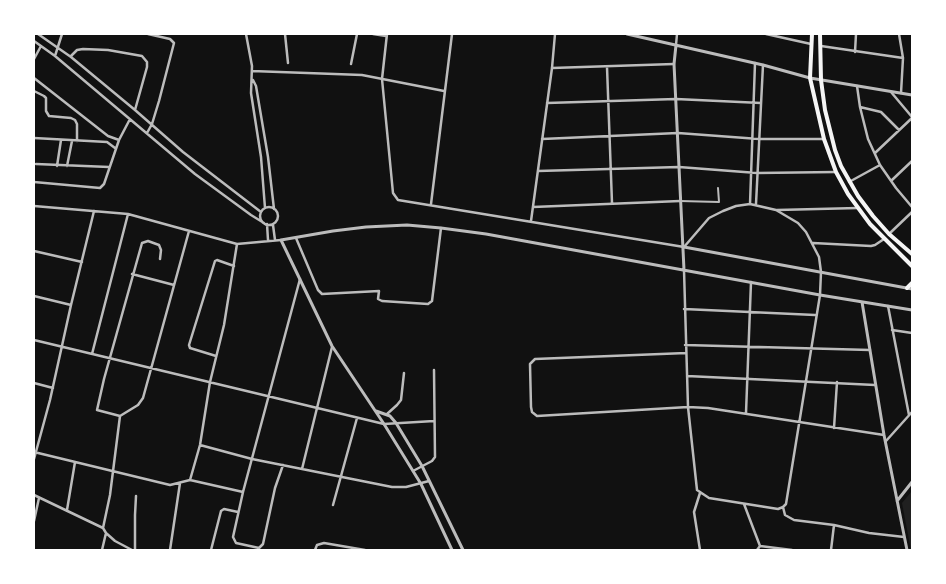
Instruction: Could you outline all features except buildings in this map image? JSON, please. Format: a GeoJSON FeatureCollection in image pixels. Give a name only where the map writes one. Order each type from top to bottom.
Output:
{"type":"FeatureCollection","features":[{"type":"Feature","properties":{"kind":"main road"},"geometry":{"type":"LineString","coordinates":[[812,34],[810,78],[824,139],[836,172],[858,208],[884,239],[912,266]]}},
{"type":"Feature","properties":{"kind":"main road"},"geometry":{"type":"LineString","coordinates":[[820,34],[821,80],[825,110],[835,150],[849,182],[873,216],[889,234],[912,254]]}},
{"type":"Feature","properties":{"kind":"main road"},"geometry":{"type":"LineString","coordinates":[[907,288],[912,283]]}},
{"type":"Feature","properties":{"kind":"street"},"geometry":{"type":"LineString","coordinates":[[38,34],[71,57],[152,124],[182,152],[261,212]]}},
{"type":"Feature","properties":{"kind":"street"},"geometry":{"type":"LineString","coordinates":[[55,56],[62,34]]}},
{"type":"Feature","properties":{"kind":"street"},"geometry":{"type":"LineString","coordinates":[[147,133],[152,124],[174,43],[170,39],[148,34]]}},
{"type":"Feature","properties":{"kind":"street"},"geometry":{"type":"LineString","coordinates":[[246,34],[252,71],[250,85],[261,157],[265,208],[261,212],[261,218],[265,224],[268,240]]}},
{"type":"Feature","properties":{"kind":"street"},"geometry":{"type":"LineString","coordinates":[[285,34],[288,62]]}},
{"type":"Feature","properties":{"kind":"street"},"geometry":{"type":"LineString","coordinates":[[351,64],[357,34]]}},
{"type":"Feature","properties":{"kind":"street"},"geometry":{"type":"LineString","coordinates":[[373,34],[387,35],[382,79],[394,196],[400,200],[531,220],[912,289]]}},
{"type":"Feature","properties":{"kind":"street"},"geometry":{"type":"LineString","coordinates":[[431,204],[452,34]]}},
{"type":"Feature","properties":{"kind":"street"},"geometry":{"type":"LineString","coordinates":[[531,220],[555,34]]}},
{"type":"Feature","properties":{"kind":"street"},"geometry":{"type":"LineString","coordinates":[[627,34],[755,63],[810,78],[912,95]]}},
{"type":"Feature","properties":{"kind":"street"},"geometry":{"type":"LineString","coordinates":[[678,34],[674,64],[684,247],[684,309],[688,407],[697,490],[709,498],[778,509],[786,504],[800,422],[820,294],[821,272],[819,257],[813,243],[798,223],[776,210],[756,204],[736,206],[709,218],[684,247]]}},
{"type":"Feature","properties":{"kind":"street"},"geometry":{"type":"LineString","coordinates":[[766,34],[811,44]]}},
{"type":"Feature","properties":{"kind":"street"},"geometry":{"type":"LineString","coordinates":[[855,52],[856,34]]}},
{"type":"Feature","properties":{"kind":"street"},"geometry":{"type":"LineString","coordinates":[[899,34],[903,58],[901,93]]}},
{"type":"Feature","properties":{"kind":"street"},"geometry":{"type":"LineString","coordinates":[[34,41],[55,56],[195,174],[265,224],[273,224]]}},
{"type":"Feature","properties":{"kind":"street"},"geometry":{"type":"LineString","coordinates":[[34,59],[41,46]]}},
{"type":"Feature","properties":{"kind":"street"},"geometry":{"type":"LineString","coordinates":[[820,46],[903,58]]}},
{"type":"Feature","properties":{"kind":"street"},"geometry":{"type":"LineString","coordinates":[[71,57],[77,50],[83,49],[108,50],[142,56],[147,62],[147,67],[135,110]]}},
{"type":"Feature","properties":{"kind":"street"},"geometry":{"type":"LineString","coordinates":[[750,204],[755,63]]}},
{"type":"Feature","properties":{"kind":"street"},"geometry":{"type":"LineString","coordinates":[[552,68],[674,64]]}},
{"type":"Feature","properties":{"kind":"street"},"geometry":{"type":"LineString","coordinates":[[756,204],[762,65]]}},
{"type":"Feature","properties":{"kind":"street"},"geometry":{"type":"LineString","coordinates":[[607,67],[612,203]]}},
{"type":"Feature","properties":{"kind":"street"},"geometry":{"type":"LineString","coordinates":[[252,71],[311,74],[347,73],[444,91]]}},
{"type":"Feature","properties":{"kind":"street"},"geometry":{"type":"LineString","coordinates":[[34,78],[108,136],[119,140]]}},
{"type":"Feature","properties":{"kind":"street"},"geometry":{"type":"LineString","coordinates":[[252,79],[256,86],[268,157],[274,209],[278,217],[273,224],[275,240]]}},
{"type":"Feature","properties":{"kind":"street"},"geometry":{"type":"LineString","coordinates":[[856,86],[868,139],[880,165],[912,207]]}},
{"type":"Feature","properties":{"kind":"street"},"geometry":{"type":"LineString","coordinates":[[34,91],[46,98],[46,112],[49,116],[75,120],[77,124],[77,141]]}},
{"type":"Feature","properties":{"kind":"street"},"geometry":{"type":"LineString","coordinates":[[875,153],[912,118],[890,91]]}},
{"type":"Feature","properties":{"kind":"street"},"geometry":{"type":"LineString","coordinates":[[547,103],[676,99],[761,103]]}},
{"type":"Feature","properties":{"kind":"street"},"geometry":{"type":"LineString","coordinates":[[860,107],[880,112],[900,130]]}},
{"type":"Feature","properties":{"kind":"street"},"geometry":{"type":"LineString","coordinates":[[34,182],[100,188],[104,184],[115,148],[130,119]]}},
{"type":"Feature","properties":{"kind":"street"},"geometry":{"type":"LineString","coordinates":[[542,139],[678,133],[753,138],[824,139]]}},
{"type":"Feature","properties":{"kind":"street"},"geometry":{"type":"LineString","coordinates":[[34,138],[107,142],[115,148]]}},
{"type":"Feature","properties":{"kind":"street"},"geometry":{"type":"LineString","coordinates":[[57,166],[61,140]]}},
{"type":"Feature","properties":{"kind":"street"},"geometry":{"type":"LineString","coordinates":[[67,166],[72,141]]}},
{"type":"Feature","properties":{"kind":"street"},"geometry":{"type":"LineString","coordinates":[[891,181],[912,161]]}},
{"type":"Feature","properties":{"kind":"street"},"geometry":{"type":"LineString","coordinates":[[36,164],[109,167]]}},
{"type":"Feature","properties":{"kind":"street"},"geometry":{"type":"LineString","coordinates":[[849,182],[880,165]]}},
{"type":"Feature","properties":{"kind":"street"},"geometry":{"type":"LineString","coordinates":[[538,171],[679,167],[757,173],[836,172]]}},
{"type":"Feature","properties":{"kind":"street"},"geometry":{"type":"LineString","coordinates":[[533,207],[680,201],[719,202],[718,188]]}},
{"type":"Feature","properties":{"kind":"street"},"geometry":{"type":"LineString","coordinates":[[34,206],[128,214],[237,244],[281,240],[333,230],[366,227],[407,225],[440,228],[486,234],[912,310]]}},
{"type":"Feature","properties":{"kind":"street"},"geometry":{"type":"LineString","coordinates":[[265,208],[274,209]]}},
{"type":"Feature","properties":{"kind":"street"},"geometry":{"type":"LineString","coordinates":[[776,210],[858,208]]}},
{"type":"Feature","properties":{"kind":"street"},"geometry":{"type":"LineString","coordinates":[[34,459],[63,347],[71,305],[94,211]]}},
{"type":"Feature","properties":{"kind":"street"},"geometry":{"type":"LineString","coordinates":[[889,234],[912,212]]}},
{"type":"Feature","properties":{"kind":"street"},"geometry":{"type":"LineString","coordinates":[[92,354],[128,214]]}},
{"type":"Feature","properties":{"kind":"street"},"geometry":{"type":"LineString","coordinates":[[296,238],[318,290],[322,294],[379,291],[378,299],[382,301],[428,304],[432,301],[440,228]]}},
{"type":"Feature","properties":{"kind":"street"},"geometry":{"type":"LineString","coordinates":[[160,259],[161,250],[158,245],[144,241],[140,247],[132,274],[97,410],[120,416],[141,402],[190,231]]}},
{"type":"Feature","properties":{"kind":"street"},"geometry":{"type":"LineString","coordinates":[[813,243],[871,246],[884,239]]}},
{"type":"Feature","properties":{"kind":"street"},"geometry":{"type":"LineString","coordinates":[[281,240],[332,346],[421,484],[452,550]]}},
{"type":"Feature","properties":{"kind":"street"},"geometry":{"type":"LineString","coordinates":[[190,480],[200,445],[210,382],[224,325],[237,244]]}},
{"type":"Feature","properties":{"kind":"street"},"geometry":{"type":"LineString","coordinates":[[34,251],[82,262]]}},
{"type":"Feature","properties":{"kind":"street"},"geometry":{"type":"LineString","coordinates":[[216,356],[190,348],[189,345],[215,261],[234,266]]}},
{"type":"Feature","properties":{"kind":"street"},"geometry":{"type":"LineString","coordinates":[[132,274],[175,285]]}},
{"type":"Feature","properties":{"kind":"street"},"geometry":{"type":"LineString","coordinates":[[283,465],[275,488],[264,544],[259,548],[253,549],[236,543],[233,537],[238,512],[300,278]]}},
{"type":"Feature","properties":{"kind":"street"},"geometry":{"type":"LineString","coordinates":[[746,413],[751,282]]}},
{"type":"Feature","properties":{"kind":"street"},"geometry":{"type":"LineString","coordinates":[[34,296],[71,305]]}},
{"type":"Feature","properties":{"kind":"street"},"geometry":{"type":"LineString","coordinates":[[862,302],[884,435],[907,550]]}},
{"type":"Feature","properties":{"kind":"street"},"geometry":{"type":"LineString","coordinates":[[888,306],[909,416]]}},
{"type":"Feature","properties":{"kind":"street"},"geometry":{"type":"LineString","coordinates":[[684,309],[816,315]]}},
{"type":"Feature","properties":{"kind":"street"},"geometry":{"type":"LineString","coordinates":[[892,330],[912,333]]}},
{"type":"Feature","properties":{"kind":"street"},"geometry":{"type":"LineString","coordinates":[[34,340],[384,424],[434,421]]}},
{"type":"Feature","properties":{"kind":"street"},"geometry":{"type":"LineString","coordinates":[[686,345],[870,350]]}},
{"type":"Feature","properties":{"kind":"street"},"geometry":{"type":"LineString","coordinates":[[302,469],[332,346]]}},
{"type":"Feature","properties":{"kind":"street"},"geometry":{"type":"LineString","coordinates":[[686,353],[535,359],[530,364],[532,412],[537,416],[688,407],[746,413],[884,435]]}},
{"type":"Feature","properties":{"kind":"street"},"geometry":{"type":"LineString","coordinates":[[413,471],[432,461],[435,457],[434,370]]}},
{"type":"Feature","properties":{"kind":"street"},"geometry":{"type":"LineString","coordinates":[[387,414],[401,400],[404,373]]}},
{"type":"Feature","properties":{"kind":"street"},"geometry":{"type":"LineString","coordinates":[[687,376],[876,385]]}},
{"type":"Feature","properties":{"kind":"street"},"geometry":{"type":"LineString","coordinates":[[834,428],[837,382]]}},
{"type":"Feature","properties":{"kind":"street"},"geometry":{"type":"LineString","coordinates":[[34,384],[53,388]]}},
{"type":"Feature","properties":{"kind":"street"},"geometry":{"type":"LineString","coordinates":[[375,410],[387,414],[396,423],[422,466],[463,550]]}},
{"type":"Feature","properties":{"kind":"street"},"geometry":{"type":"LineString","coordinates":[[886,441],[912,412]]}},
{"type":"Feature","properties":{"kind":"street"},"geometry":{"type":"LineString","coordinates":[[103,528],[114,471],[120,416]]}},
{"type":"Feature","properties":{"kind":"street"},"geometry":{"type":"LineString","coordinates":[[333,505],[357,418]]}},
{"type":"Feature","properties":{"kind":"street"},"geometry":{"type":"LineString","coordinates":[[200,445],[283,465],[392,487],[406,488],[429,480]]}},
{"type":"Feature","properties":{"kind":"street"},"geometry":{"type":"LineString","coordinates":[[35,452],[170,485],[190,480],[243,492]]}},
{"type":"Feature","properties":{"kind":"street"},"geometry":{"type":"LineString","coordinates":[[67,510],[76,462]]}},
{"type":"Feature","properties":{"kind":"street"},"geometry":{"type":"LineString","coordinates":[[170,550],[180,482]]}},
{"type":"Feature","properties":{"kind":"street"},"geometry":{"type":"LineString","coordinates":[[897,501],[912,482]]}},
{"type":"Feature","properties":{"kind":"street"},"geometry":{"type":"LineString","coordinates":[[700,493],[694,512],[700,550]]}},
{"type":"Feature","properties":{"kind":"street"},"geometry":{"type":"LineString","coordinates":[[34,495],[103,528],[106,534],[134,550],[136,496]]}},
{"type":"Feature","properties":{"kind":"street"},"geometry":{"type":"LineString","coordinates":[[34,520],[39,498]]}},
{"type":"Feature","properties":{"kind":"street"},"geometry":{"type":"LineString","coordinates":[[744,504],[760,546]]}},
{"type":"Feature","properties":{"kind":"street"},"geometry":{"type":"LineString","coordinates":[[783,507],[785,514],[794,520],[904,537]]}},
{"type":"Feature","properties":{"kind":"street"},"geometry":{"type":"LineString","coordinates":[[211,550],[221,511],[224,509],[238,512]]}},
{"type":"Feature","properties":{"kind":"street"},"geometry":{"type":"LineString","coordinates":[[831,550],[834,526]]}},
{"type":"Feature","properties":{"kind":"street"},"geometry":{"type":"LineString","coordinates":[[102,550],[106,534]]}},
{"type":"Feature","properties":{"kind":"street"},"geometry":{"type":"LineString","coordinates":[[315,550],[317,545],[324,543],[365,550]]}},
{"type":"Feature","properties":{"kind":"street"},"geometry":{"type":"LineString","coordinates":[[760,546],[792,550]]}},
{"type":"Feature","properties":{"kind":"street"},"geometry":{"type":"LineString","coordinates":[[757,550],[760,546]]}},
{"type":"Feature","properties":{"kind":"shaded area"},"geometry":{"type":"Polygon","coordinates":[[[912,491],[912,550],[911,550],[902,503],[912,491]]]}}]}
